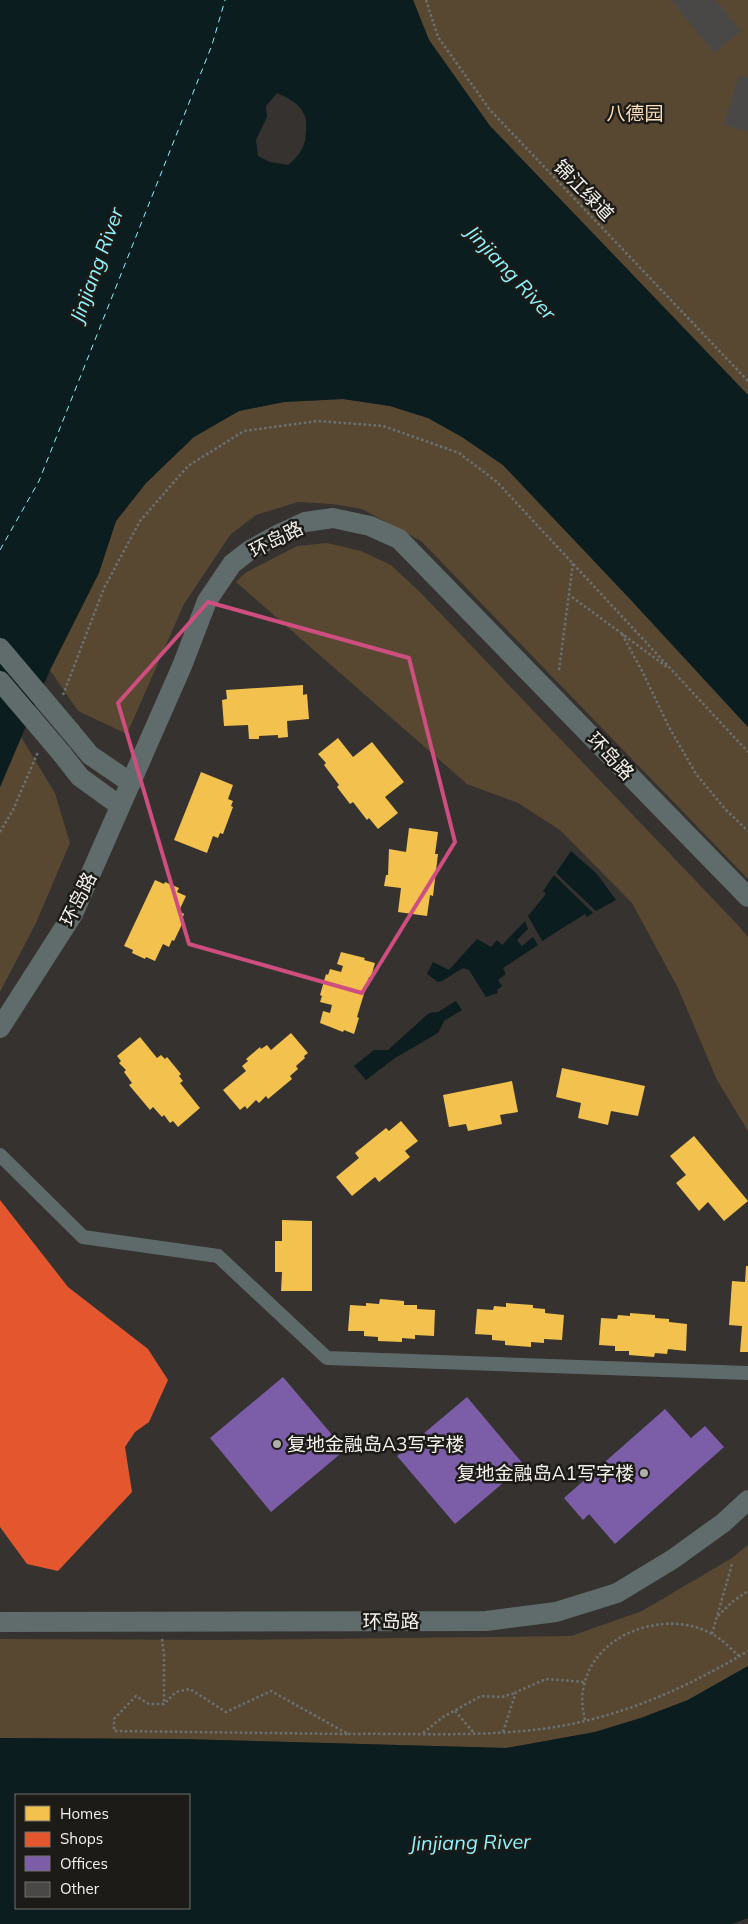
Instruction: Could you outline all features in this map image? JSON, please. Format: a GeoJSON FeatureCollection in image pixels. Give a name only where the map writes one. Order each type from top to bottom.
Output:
{"type":"FeatureCollection","features":[{"type":"Feature","properties":{"kind":"street","name":"环岛路"},"geometry":{"type":"LineString","coordinates":[[0,1028],[73,914],[182,666],[207,601],[232,564],[250,550],[305,522],[333,518],[370,526],[399,539],[748,897]]}},
{"type":"Feature","properties":{"kind":"street"},"geometry":{"type":"LineString","coordinates":[[0,648],[90,756],[131,783]]}},
{"type":"Feature","properties":{"kind":"street"},"geometry":{"type":"LineString","coordinates":[[0,680],[80,777],[120,806]]}},
{"type":"Feature","properties":{"kind":"street"},"geometry":{"type":"LineString","coordinates":[[0,1155],[83,1236],[218,1256],[327,1358],[748,1373]]}},
{"type":"Feature","properties":{"kind":"street","name":"环岛路"},"geometry":{"type":"LineString","coordinates":[[0,1622],[486,1621],[556,1612],[617,1593],[673,1558],[723,1523],[748,1500]]}},
{"type":"Feature","properties":{"kind":"path","name":"锦江绿道"},"geometry":{"type":"LineString","coordinates":[[426,0],[438,37],[490,110],[748,381]]}},
{"type":"Feature","properties":{"kind":"path"},"geometry":{"type":"LineString","coordinates":[[62,698],[104,588],[140,521],[188,466],[244,432],[318,421],[383,426],[459,453],[498,482],[748,752]]}},
{"type":"Feature","properties":{"kind":"path"},"geometry":{"type":"LineString","coordinates":[[558,670],[573,564]]}},
{"type":"Feature","properties":{"kind":"path"},"geometry":{"type":"LineString","coordinates":[[568,594],[673,671]]}},
{"type":"Feature","properties":{"kind":"path"},"geometry":{"type":"LineString","coordinates":[[622,634],[669,727],[696,774],[726,810],[746,827],[748,831]]}},
{"type":"Feature","properties":{"kind":"path"},"geometry":{"type":"LineString","coordinates":[[0,832],[13,810],[39,749]]}},
{"type":"Feature","properties":{"kind":"path"},"geometry":{"type":"LineString","coordinates":[[712,1634],[732,1564]]}},
{"type":"Feature","properties":{"kind":"path"},"geometry":{"type":"LineString","coordinates":[[717,1617],[732,1602],[748,1591]]}},
{"type":"Feature","properties":{"kind":"path"},"geometry":{"type":"LineString","coordinates":[[160,1622],[164,1654],[164,1704]]}},
{"type":"Feature","properties":{"kind":"path"},"geometry":{"type":"LineString","coordinates":[[585,1720],[582,1689],[592,1666],[612,1643],[635,1629],[653,1624],[688,1625],[712,1634],[740,1656]]}},
{"type":"Feature","properties":{"kind":"path"},"geometry":{"type":"LineString","coordinates":[[348,1734],[271,1692],[226,1712],[190,1689],[176,1692],[164,1704],[149,1704],[136,1696],[114,1719],[114,1731],[348,1734],[422,1734],[503,1732],[561,1726],[632,1707],[672,1692],[748,1651]]}},
{"type":"Feature","properties":{"kind":"path"},"geometry":{"type":"LineString","coordinates":[[422,1734],[443,1717],[481,1696],[502,1697],[515,1694],[546,1679],[585,1682]]}},
{"type":"Feature","properties":{"kind":"path"},"geometry":{"type":"LineString","coordinates":[[503,1732],[515,1694]]}},
{"type":"Feature","properties":{"kind":"path"},"geometry":{"type":"LineString","coordinates":[[455,1711],[474,1733]]}},
{"type":"Feature","properties":{"kind":"highlighted area"},"geometry":{"type":"Polygon","coordinates":[[[208,602],[409,658],[455,842],[362,993],[189,944],[118,703],[208,602]]]}},
{"type":"Feature","properties":{"kind":"green space","name":"八德园"},"geometry":{"type":"Polygon","coordinates":[[[413,0],[748,0],[748,395],[490,126],[429,40],[413,0]]]}},
{"type":"Feature","properties":{"kind":"green space"},"geometry":{"type":"Polygon","coordinates":[[[343,399],[390,406],[428,418],[462,437],[503,465],[748,727],[748,879],[421,541],[362,509],[332,504],[298,502],[256,515],[230,535],[184,604],[127,734],[78,711],[50,670],[98,573],[116,521],[146,483],[193,437],[239,411],[284,402],[343,399]]]}},
{"type":"Feature","properties":{"kind":"green space"},"geometry":{"type":"Polygon","coordinates":[[[327,543],[361,551],[391,565],[421,593],[748,937],[748,1131],[717,1080],[678,988],[632,903],[560,830],[518,803],[467,784],[236,582],[245,573],[297,546],[327,543]]]}},
{"type":"Feature","properties":{"kind":"green space"},"geometry":{"type":"Polygon","coordinates":[[[21,737],[55,793],[70,843],[36,923],[0,992],[0,787],[21,737]]]}},
{"type":"Feature","properties":{"kind":"green space"},"geometry":{"type":"Polygon","coordinates":[[[748,1545],[748,1666],[688,1700],[641,1718],[595,1732],[506,1748],[180,1739],[0,1738],[0,1639],[223,1640],[571,1636],[642,1611],[732,1558],[748,1545]]]}},
{"type":"Feature","properties":{"kind":"water","name":"Jinjiang River"},"geometry":{"type":"Polygon","coordinates":[[[0,0],[413,0],[429,40],[490,126],[748,395],[748,727],[503,465],[462,437],[428,418],[390,406],[343,399],[284,402],[239,411],[194,437],[146,483],[116,521],[99,573],[50,670],[0,787],[0,0]],[[277,93],[266,106],[267,117],[256,140],[258,156],[270,162],[288,165],[303,148],[306,137],[306,121],[305,115],[299,106],[277,93]]]}},
{"type":"Feature","properties":{"kind":"water"},"geometry":{"type":"Polygon","coordinates":[[[571,851],[597,874],[616,900],[596,911],[556,873],[571,851]]]}},
{"type":"Feature","properties":{"kind":"water"},"geometry":{"type":"Polygon","coordinates":[[[554,875],[593,913],[587,917],[585,914],[542,941],[528,916],[546,894],[543,891],[554,875]]]}},
{"type":"Feature","properties":{"kind":"water"},"geometry":{"type":"Polygon","coordinates":[[[525,921],[528,929],[517,940],[522,946],[533,937],[538,945],[503,968],[506,974],[498,980],[502,986],[497,990],[498,993],[486,997],[469,970],[463,968],[438,982],[427,974],[433,962],[449,970],[477,939],[491,947],[497,940],[502,945],[525,921]]]}},
{"type":"Feature","properties":{"kind":"water"},"geometry":{"type":"Polygon","coordinates":[[[456,1001],[462,1010],[444,1021],[438,1033],[395,1058],[366,1080],[354,1066],[374,1050],[388,1050],[429,1013],[438,1012],[456,1001]]]}},
{"type":"Feature","properties":{"kind":"water","name":"Jinjiang River"},"geometry":{"type":"Polygon","coordinates":[[[748,1666],[748,1918],[732,1924],[0,1924],[0,1738],[180,1739],[506,1748],[595,1732],[641,1718],[688,1700],[748,1666]]]}},
{"type":"Feature","properties":{"kind":"building: Homes"},"geometry":{"type":"Polygon","coordinates":[[[303,685],[303,695],[307,694],[309,719],[287,721],[288,737],[278,738],[278,735],[259,736],[259,739],[249,739],[248,725],[224,726],[222,700],[227,699],[226,690],[303,685]]]}},
{"type":"Feature","properties":{"kind":"building: Homes"},"geometry":{"type":"Polygon","coordinates":[[[338,738],[353,757],[372,742],[404,782],[385,797],[398,813],[378,829],[369,818],[367,820],[353,802],[350,804],[324,765],[326,763],[318,754],[338,738]]]}},
{"type":"Feature","properties":{"kind":"building: Homes"},"geometry":{"type":"Polygon","coordinates":[[[201,772],[233,785],[228,799],[233,801],[231,806],[233,807],[223,834],[220,833],[218,838],[213,836],[207,853],[174,840],[201,772]]]}},
{"type":"Feature","properties":{"kind":"building: Homes"},"geometry":{"type":"Polygon","coordinates":[[[409,828],[438,832],[435,854],[438,854],[433,896],[430,895],[427,916],[398,912],[401,888],[384,886],[386,875],[388,875],[389,849],[406,852],[409,828]]]}},
{"type":"Feature","properties":{"kind":"building: Homes"},"geometry":{"type":"Polygon","coordinates":[[[155,880],[179,888],[177,892],[186,896],[179,911],[184,914],[182,919],[184,920],[174,941],[172,940],[169,947],[163,944],[155,961],[132,953],[133,950],[124,946],[155,880]]]}},
{"type":"Feature","properties":{"kind":"building: Homes"},"geometry":{"type":"Polygon","coordinates":[[[341,952],[365,958],[364,960],[375,963],[357,1017],[359,1018],[354,1034],[320,1023],[323,1011],[330,1013],[332,1005],[320,1002],[326,974],[328,975],[330,969],[341,972],[343,966],[337,964],[341,952]]]}},
{"type":"Feature","properties":{"kind":"building: Homes"},"geometry":{"type":"Polygon","coordinates":[[[291,1033],[308,1053],[296,1066],[298,1069],[290,1076],[292,1079],[268,1099],[266,1096],[259,1103],[256,1100],[247,1109],[245,1106],[240,1110],[223,1090],[246,1071],[242,1066],[248,1061],[246,1059],[260,1047],[261,1049],[267,1045],[271,1050],[291,1033]]]}},
{"type":"Feature","properties":{"kind":"building: Homes"},"geometry":{"type":"Polygon","coordinates":[[[140,1037],[157,1058],[161,1055],[165,1059],[167,1057],[181,1074],[179,1076],[183,1081],[180,1083],[200,1108],[178,1127],[173,1121],[170,1123],[164,1115],[162,1117],[153,1107],[150,1110],[129,1085],[132,1083],[124,1072],[126,1070],[119,1063],[121,1061],[117,1056],[140,1037]]]}},
{"type":"Feature","properties":{"kind":"building: Homes"},"geometry":{"type":"Polygon","coordinates":[[[562,1068],[645,1086],[638,1116],[611,1111],[608,1125],[578,1118],[581,1103],[556,1097],[562,1068]]]}},
{"type":"Feature","properties":{"kind":"building: Homes"},"geometry":{"type":"Polygon","coordinates":[[[512,1081],[518,1112],[500,1115],[502,1124],[468,1131],[466,1124],[449,1127],[443,1095],[512,1081]]]}},
{"type":"Feature","properties":{"kind":"building: Homes"},"geometry":{"type":"Polygon","coordinates":[[[401,1121],[418,1141],[405,1151],[410,1157],[379,1182],[375,1177],[352,1196],[336,1177],[359,1158],[355,1153],[386,1128],[389,1131],[401,1121]]]}},
{"type":"Feature","properties":{"kind":"building: Homes"},"geometry":{"type":"Polygon","coordinates":[[[694,1136],[748,1201],[724,1221],[708,1202],[699,1211],[676,1183],[686,1175],[670,1156],[694,1136]]]}},
{"type":"Feature","properties":{"kind":"building: Homes"},"geometry":{"type":"Polygon","coordinates":[[[282,1220],[312,1221],[312,1291],[281,1291],[282,1272],[275,1272],[275,1241],[282,1241],[282,1220]]]}},
{"type":"Feature","properties":{"kind":"building: Homes"},"geometry":{"type":"Polygon","coordinates":[[[746,1266],[748,1266],[748,1352],[740,1352],[742,1326],[729,1325],[732,1281],[745,1282],[746,1266]]]}},
{"type":"Feature","properties":{"kind":"building: Homes"},"geometry":{"type":"Polygon","coordinates":[[[380,1299],[404,1301],[404,1305],[417,1305],[417,1309],[435,1310],[434,1336],[415,1335],[415,1339],[402,1338],[402,1342],[378,1341],[378,1337],[364,1336],[364,1331],[348,1331],[350,1305],[366,1306],[366,1303],[379,1304],[380,1299]]]}},
{"type":"Feature","properties":{"kind":"building: Homes"},"geometry":{"type":"Polygon","coordinates":[[[506,1303],[533,1305],[533,1308],[545,1309],[545,1313],[564,1315],[562,1340],[544,1339],[544,1343],[531,1342],[531,1347],[505,1345],[505,1341],[492,1340],[492,1335],[475,1334],[477,1309],[493,1310],[494,1306],[506,1307],[506,1303]]]}},
{"type":"Feature","properties":{"kind":"building: Homes"},"geometry":{"type":"Polygon","coordinates":[[[630,1313],[655,1315],[655,1318],[669,1319],[669,1322],[687,1324],[686,1351],[668,1349],[667,1354],[655,1353],[654,1357],[629,1355],[629,1351],[615,1351],[615,1346],[599,1345],[601,1318],[617,1319],[618,1315],[630,1316],[630,1313]]]}},
{"type":"Feature","properties":{"kind":"building: Shops"},"geometry":{"type":"Polygon","coordinates":[[[0,1200],[68,1287],[148,1349],[168,1380],[149,1422],[135,1432],[125,1447],[132,1492],[58,1571],[27,1564],[0,1527],[0,1200]]]}},
{"type":"Feature","properties":{"kind":"building: Offices","name":"复地金融岛A3写字楼"},"geometry":{"type":"Polygon","coordinates":[[[283,1377],[345,1450],[271,1512],[210,1438],[283,1377]]]}},
{"type":"Feature","properties":{"kind":"building: Offices"},"geometry":{"type":"Polygon","coordinates":[[[467,1397],[524,1465],[455,1524],[397,1456],[467,1397]]]}},
{"type":"Feature","properties":{"kind":"building: Offices","name":"复地金融岛A1写字楼"},"geometry":{"type":"Polygon","coordinates":[[[665,1409],[691,1438],[705,1426],[724,1447],[615,1544],[589,1514],[583,1520],[564,1498],[665,1409]]]}},
{"type":"Feature","properties":{"kind":"building: Other"},"geometry":{"type":"Polygon","coordinates":[[[671,0],[716,0],[741,31],[714,53],[671,0]]]}},
{"type":"Feature","properties":{"kind":"building: Other"},"geometry":{"type":"Polygon","coordinates":[[[739,75],[748,78],[748,132],[724,124],[739,75]]]}},
{"type":"Feature","properties":{"kind":"ferry route"},"geometry":{"type":"LineString","coordinates":[[0,550],[39,481],[212,45],[225,0]]}},
{"type":"Feature","properties":{"kind":"place","name":"复地金融岛A3写字楼"},"geometry":{"type":"Point","coordinates":[277,1444]}},
{"type":"Feature","properties":{"kind":"place","name":"复地金融岛A1写字楼"},"geometry":{"type":"Point","coordinates":[644,1473]}}]}
